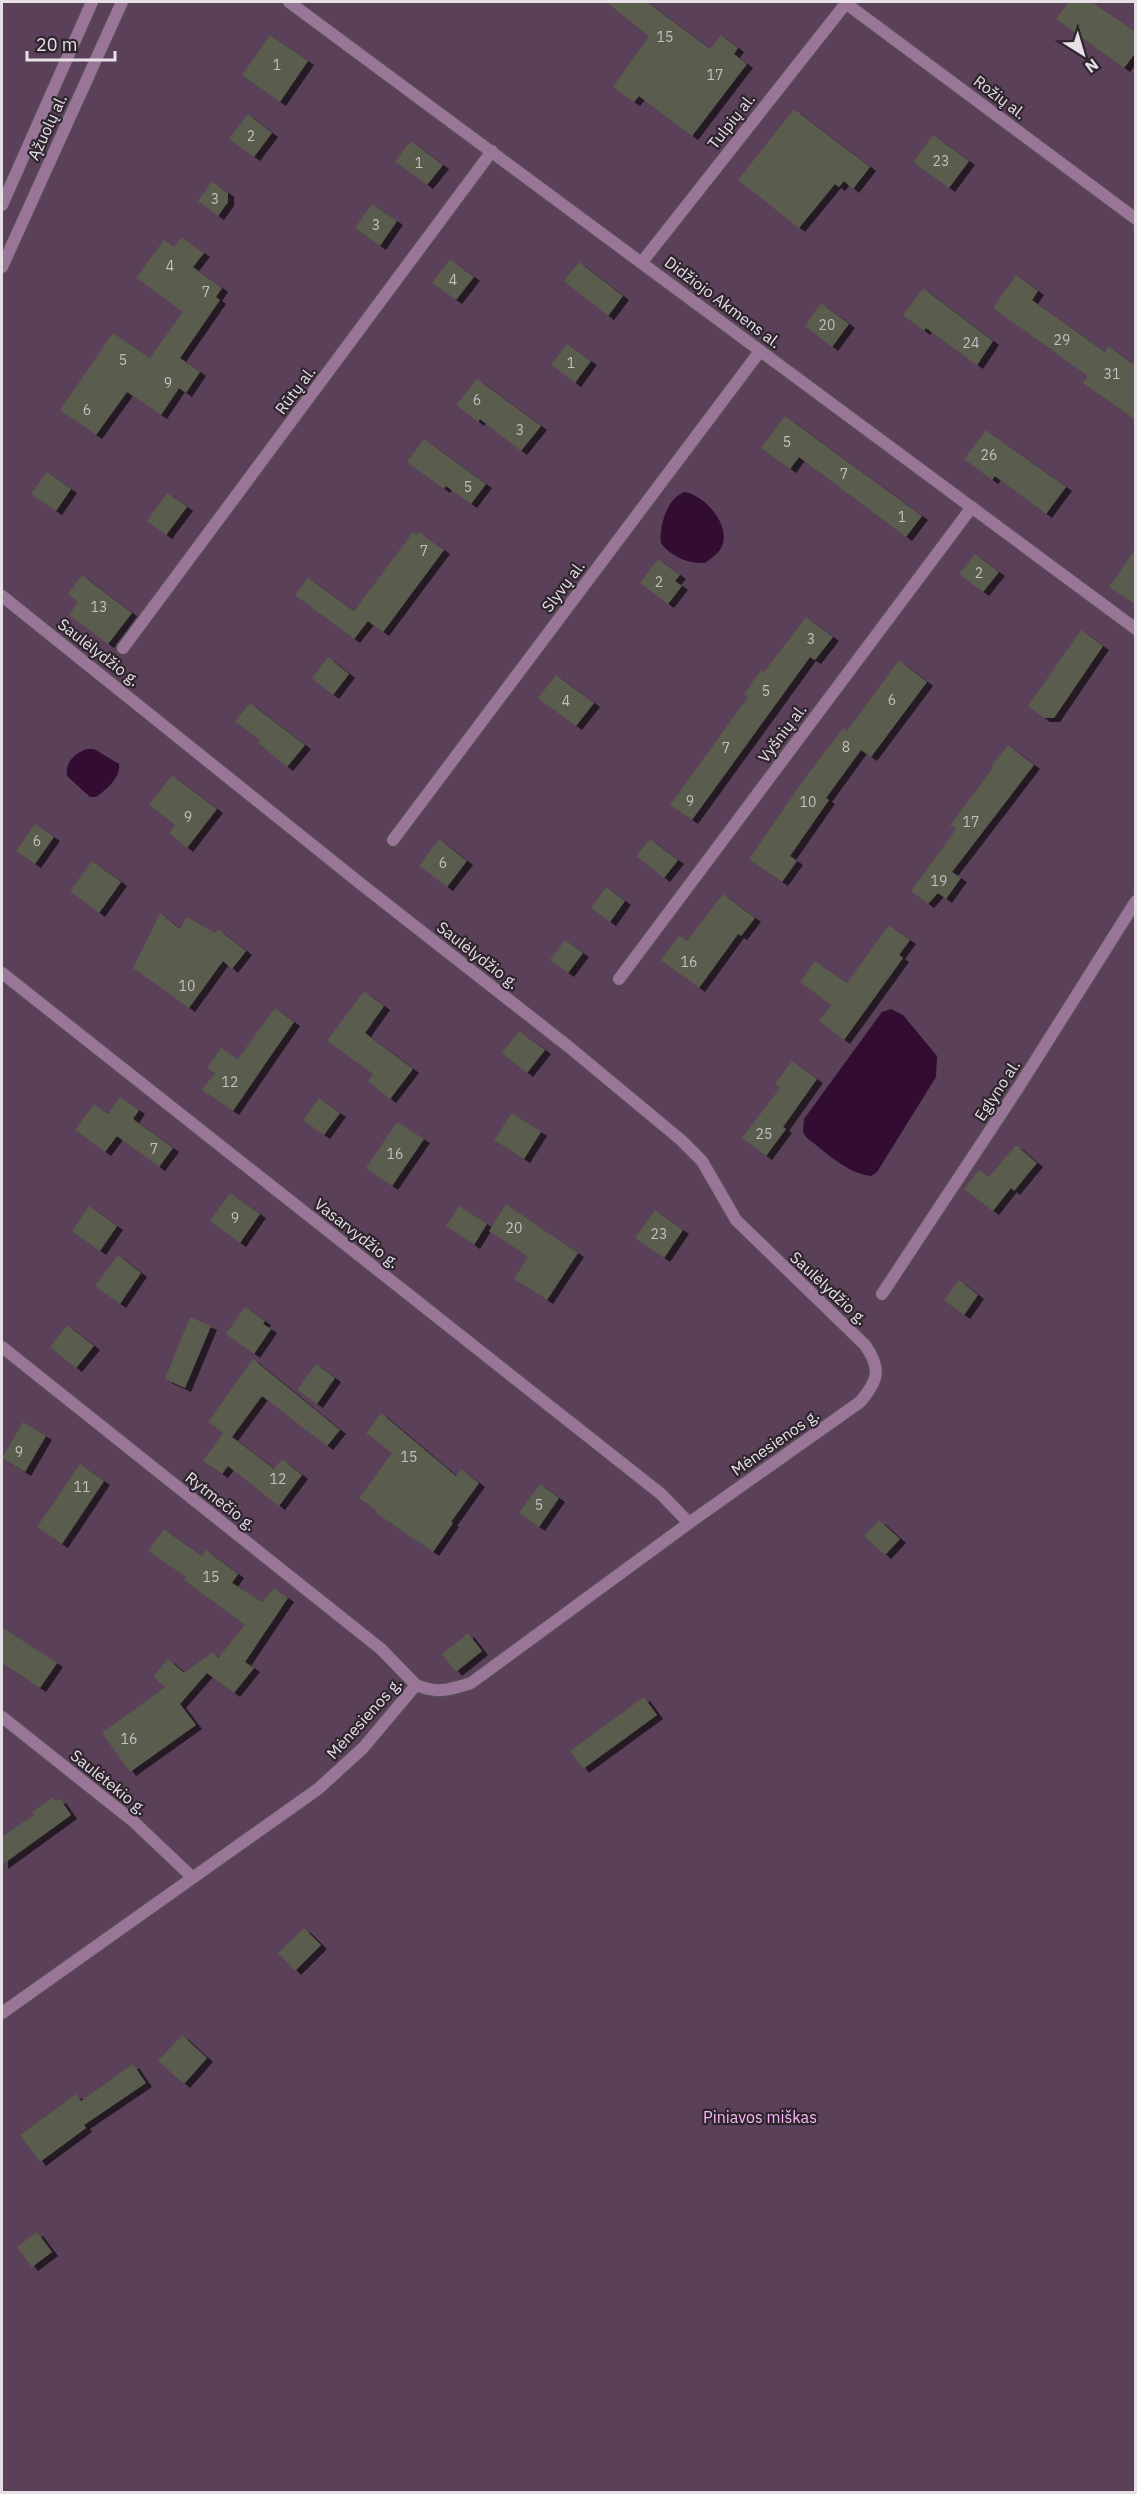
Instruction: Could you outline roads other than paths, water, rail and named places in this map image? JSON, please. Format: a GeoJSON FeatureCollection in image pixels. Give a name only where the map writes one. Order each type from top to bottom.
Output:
{"type":"FeatureCollection","features":[{"type":"Feature","properties":{"kind":"street"},"geometry":{"type":"LineString","coordinates":[[2,205],[92,2]]}},
{"type":"Feature","properties":{"kind":"street","name":"Ąžuolų al."},"geometry":{"type":"LineString","coordinates":[[2,267],[123,2]]}},
{"type":"Feature","properties":{"kind":"street","name":"Didžiojo Akmens al."},"geometry":{"type":"LineString","coordinates":[[289,2],[1136,629]]}},
{"type":"Feature","properties":{"kind":"street","name":"Rožių al."},"geometry":{"type":"LineString","coordinates":[[846,2],[1136,219]]}},
{"type":"Feature","properties":{"kind":"street","name":"Tulpių al."},"geometry":{"type":"LineString","coordinates":[[642,262],[846,2]]}},
{"type":"Feature","properties":{"kind":"street","name":"Rūtų al."},"geometry":{"type":"LineString","coordinates":[[123,648],[492,151]]}},
{"type":"Feature","properties":{"kind":"street","name":"Slyvų al."},"geometry":{"type":"LineString","coordinates":[[393,840],[760,351]]}},
{"type":"Feature","properties":{"kind":"street","name":"Vyšnių al."},"geometry":{"type":"LineString","coordinates":[[619,980],[972,507]]}},
{"type":"Feature","properties":{"kind":"street","name":"Saulėlydžio g."},"geometry":{"type":"LineString","coordinates":[[2,597],[569,1047],[681,1140],[702,1161],[736,1220],[865,1345],[875,1359],[877,1375],[873,1387]]}},
{"type":"Feature","properties":{"kind":"street","name":"Eglyno al."},"geometry":{"type":"LineString","coordinates":[[882,1294],[1020,1085],[1136,901]]}},
{"type":"Feature","properties":{"kind":"street","name":"Vasarvydžio g."},"geometry":{"type":"LineString","coordinates":[[2,973],[662,1494],[689,1523]]}},
{"type":"Feature","properties":{"kind":"street","name":"Rytmečio g."},"geometry":{"type":"LineString","coordinates":[[2,1347],[381,1649],[416,1685]]}},
{"type":"Feature","properties":{"kind":"street","name":"Mėnesienos g."},"geometry":{"type":"LineString","coordinates":[[2,2013],[318,1789],[363,1748],[416,1685],[431,1692],[471,1683],[689,1523],[860,1402],[873,1387]]}},
{"type":"Feature","properties":{"kind":"street","name":"Saulėtekio g."},"geometry":{"type":"LineString","coordinates":[[2,1717],[133,1821],[192,1877]]}},
{"type":"Feature","properties":{"kind":"park label","name":"Piniavos miškas"},"geometry":{"type":"Point","coordinates":[760,2117]}}]}
